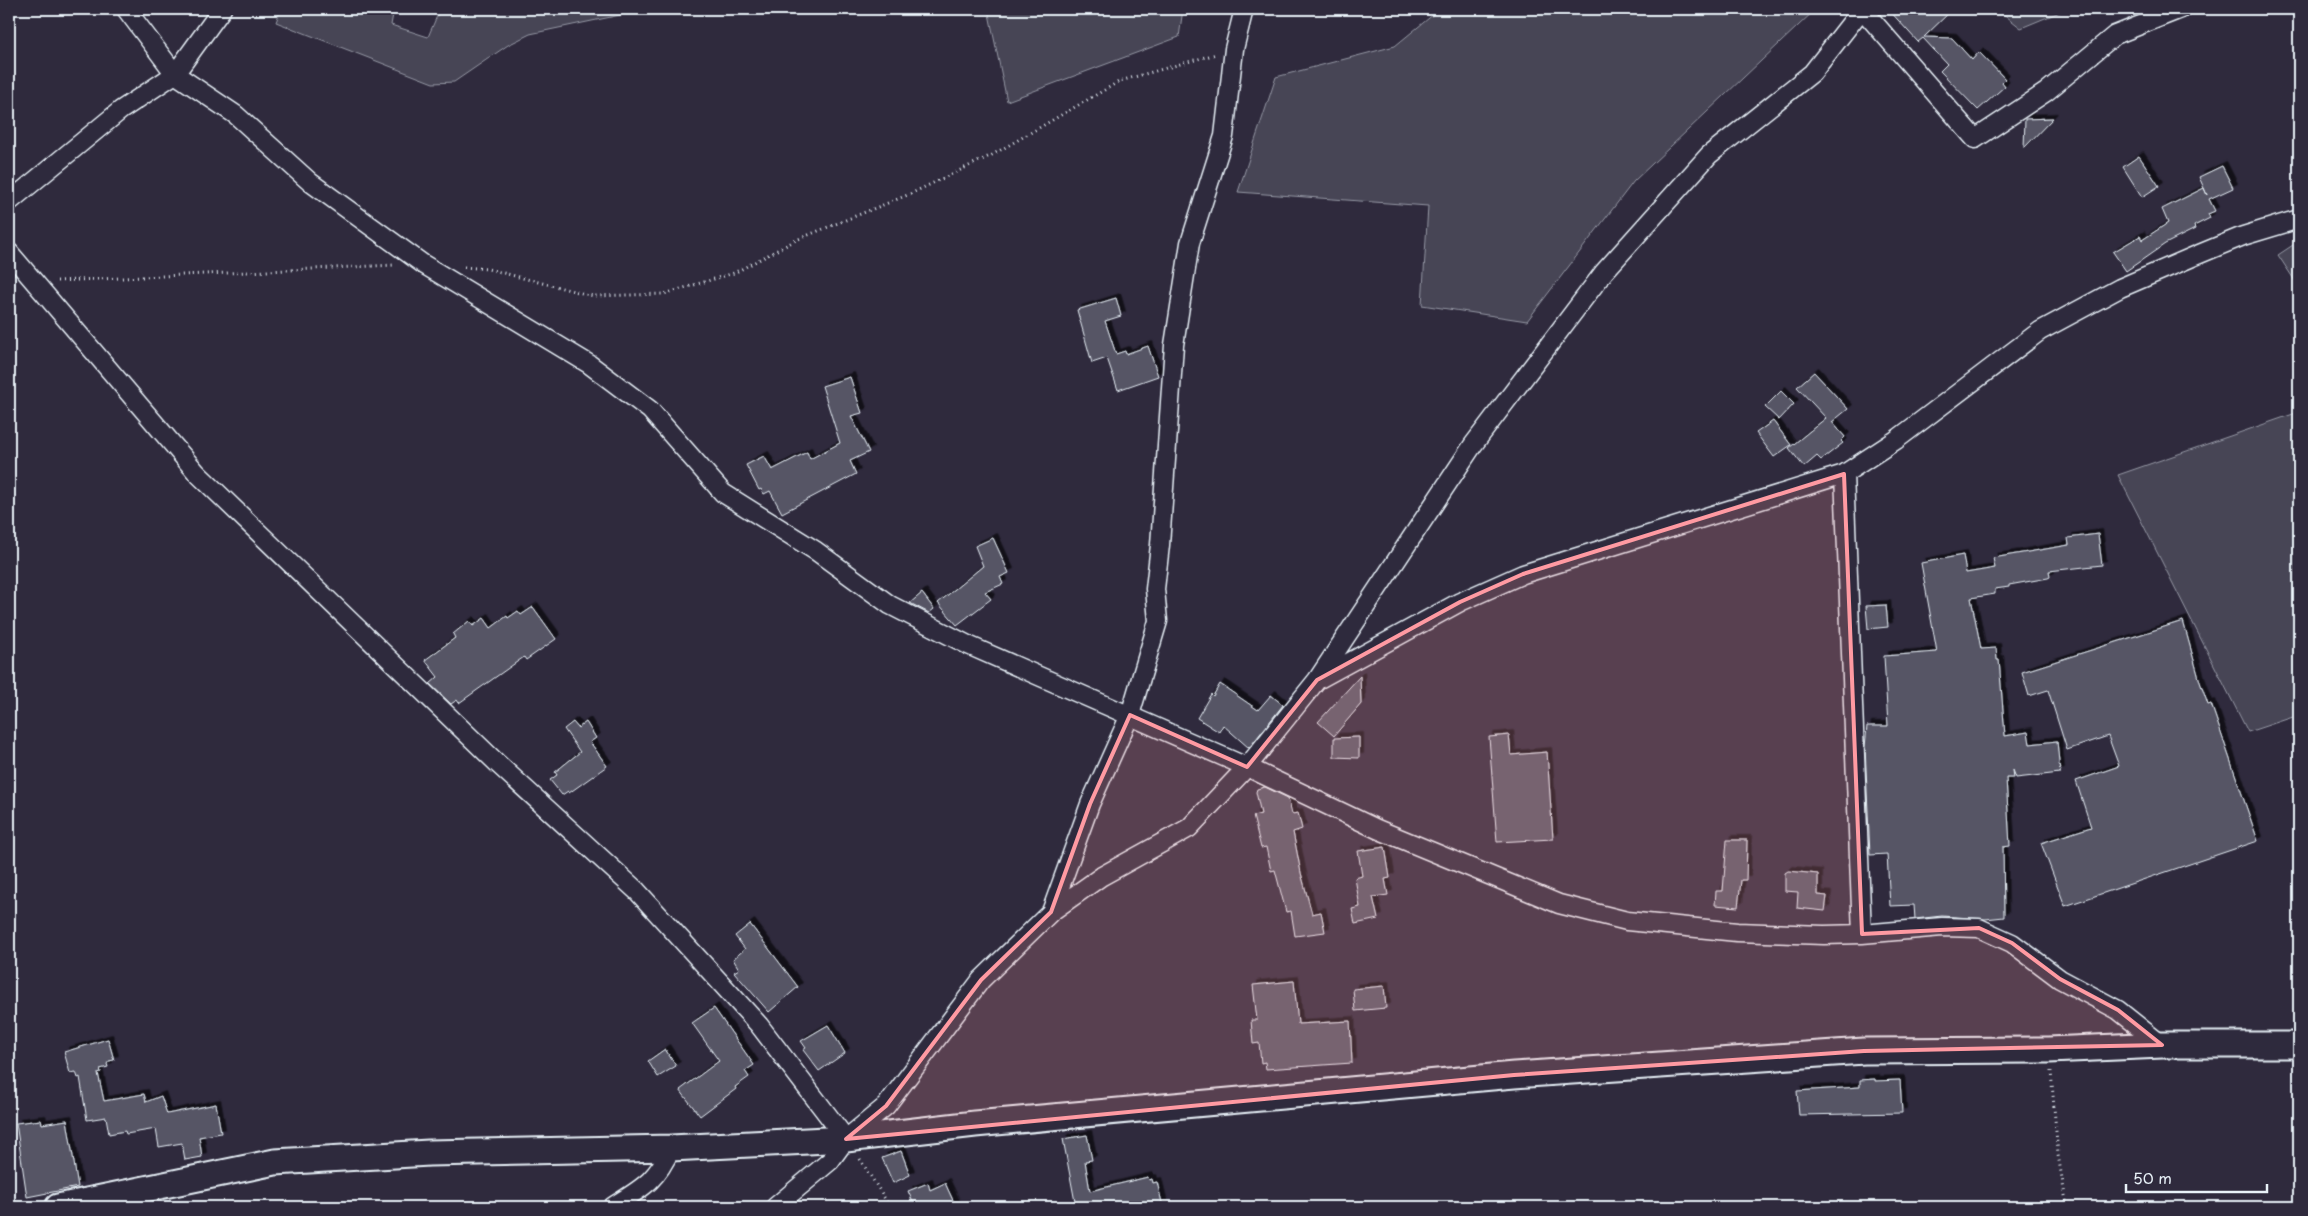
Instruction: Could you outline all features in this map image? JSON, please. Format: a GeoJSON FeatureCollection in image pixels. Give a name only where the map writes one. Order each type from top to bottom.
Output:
{"type":"FeatureCollection","features":[{"type":"Feature","properties":{"kind":"street"},"geometry":{"type":"LineString","coordinates":[[126,9],[175,74],[236,115],[310,182],[423,264],[589,364],[650,410],[723,493],[816,552],[890,605],[968,645],[1247,767],[1376,829],[1558,904],[1627,921],[1747,933],[1862,934],[1942,927],[1979,928],[2012,943],[2060,979],[2118,1010],[2162,1044]]}},
{"type":"Feature","properties":{"kind":"street"},"geometry":{"type":"LineString","coordinates":[[9,202],[121,110],[175,74],[222,9]]}},
{"type":"Feature","properties":{"kind":"street"},"geometry":{"type":"LineString","coordinates":[[1050,912],[1090,804],[1130,715],[1158,621],[1155,589],[1160,545],[1174,344],[1190,243],[1224,136],[1234,49],[1244,9]]}},
{"type":"Feature","properties":{"kind":"street"},"geometry":{"type":"LineString","coordinates":[[775,1207],[830,1161],[846,1139],[886,1106],[981,980],[1050,912],[1102,876],[1189,828],[1247,767],[1317,680],[1473,445],[1604,272],[1709,155],[1812,73],[1862,9],[1975,139],[2046,92],[2115,35],[2181,9]]}},
{"type":"Feature","properties":{"kind":"street"},"geometry":{"type":"LineString","coordinates":[[1317,680],[1460,602],[1523,574],[1844,474],[1896,440],[2040,331],[2120,288],[2243,236],[2299,219]]}},
{"type":"Feature","properties":{"kind":"street"},"geometry":{"type":"LineString","coordinates":[[9,252],[197,473],[491,757],[637,891],[759,1025],[846,1139]]}},
{"type":"Feature","properties":{"kind":"street"},"geometry":{"type":"LineString","coordinates":[[1844,474],[1862,934]]}},
{"type":"Feature","properties":{"kind":"street"},"geometry":{"type":"LineString","coordinates":[[58,1207],[275,1162],[429,1153],[671,1148],[846,1139],[975,1124],[1514,1075],[1864,1051],[2049,1050],[2162,1044],[2299,1045]]}},
{"type":"Feature","properties":{"kind":"street"},"geometry":{"type":"LineString","coordinates":[[612,1207],[651,1182],[663,1166],[671,1148]]}},
{"type":"Feature","properties":{"kind":"path"},"geometry":{"type":"LineString","coordinates":[[460,267],[488,269],[593,296],[664,294],[734,273],[796,240],[910,194],[992,155],[1120,81],[1234,49]]}},
{"type":"Feature","properties":{"kind":"path"},"geometry":{"type":"LineString","coordinates":[[36,282],[423,264]]}},
{"type":"Feature","properties":{"kind":"path"},"geometry":{"type":"LineString","coordinates":[[2049,1050],[2058,1155],[2067,1207]]}},
{"type":"Feature","properties":{"kind":"path"},"geometry":{"type":"LineString","coordinates":[[846,1139],[890,1207]]}},
{"type":"Feature","properties":{"kind":"highlighted area"},"geometry":{"type":"Polygon","coordinates":[[[1844,474],[1862,934],[1979,928],[2012,943],[2060,979],[2118,1010],[2162,1045],[1864,1051],[1514,1075],[846,1139],[886,1106],[981,980],[1051,912],[1090,804],[1130,715],[1247,767],[1317,680],[1460,602],[1523,574],[1844,474]]]}},
{"type":"Feature","properties":{"kind":"shaded area"},"geometry":{"type":"Polygon","coordinates":[[[281,9],[394,9],[391,25],[428,37],[440,9],[649,9],[530,34],[508,45],[454,82],[433,83],[276,22],[281,9]]]}},
{"type":"Feature","properties":{"kind":"shaded area"},"geometry":{"type":"Polygon","coordinates":[[[988,9],[1183,9],[1179,37],[1007,101],[988,9]]]}},
{"type":"Feature","properties":{"kind":"shaded area"},"geometry":{"type":"Polygon","coordinates":[[[1440,9],[1816,9],[1634,181],[1527,321],[1422,305],[1428,206],[1238,192],[1276,77],[1395,46],[1440,9]]]}},
{"type":"Feature","properties":{"kind":"shaded area"},"geometry":{"type":"Polygon","coordinates":[[[1997,9],[2067,9],[2021,28],[1997,9]]]}},
{"type":"Feature","properties":{"kind":"shaded area"},"geometry":{"type":"Polygon","coordinates":[[[2299,241],[2299,287],[2278,255],[2299,241]]]}},
{"type":"Feature","properties":{"kind":"shaded area"},"geometry":{"type":"Polygon","coordinates":[[[2299,412],[2299,715],[2248,732],[2118,475],[2299,412]]]}},
{"type":"Feature","properties":{"kind":"building"},"geometry":{"type":"Polygon","coordinates":[[[1888,9],[1953,9],[1924,37],[1952,38],[1972,60],[1979,52],[2005,79],[2002,82],[2005,86],[1978,110],[1940,71],[1947,64],[1923,38],[1918,42],[1888,9]]]}},
{"type":"Feature","properties":{"kind":"building"},"geometry":{"type":"Polygon","coordinates":[[[2053,118],[2024,148],[2025,119],[2053,118]]]}},
{"type":"Feature","properties":{"kind":"building"},"geometry":{"type":"Polygon","coordinates":[[[2139,156],[2159,186],[2142,197],[2123,167],[2139,156]]]}},
{"type":"Feature","properties":{"kind":"building"},"geometry":{"type":"Polygon","coordinates":[[[2222,166],[2233,188],[2209,199],[2215,211],[2208,214],[2210,218],[2194,226],[2195,229],[2165,244],[2126,271],[2113,252],[2140,236],[2142,240],[2168,223],[2162,209],[2204,188],[2199,177],[2222,166]]]}},
{"type":"Feature","properties":{"kind":"building"},"geometry":{"type":"Polygon","coordinates":[[[1116,298],[1121,316],[1105,321],[1116,354],[1125,351],[1126,354],[1148,346],[1158,376],[1118,390],[1107,358],[1092,363],[1077,310],[1116,298]]]}},
{"type":"Feature","properties":{"kind":"building"},"geometry":{"type":"Polygon","coordinates":[[[1814,372],[1848,409],[1832,422],[1845,437],[1841,441],[1843,443],[1821,460],[1817,456],[1804,467],[1789,448],[1826,418],[1797,387],[1814,372]]]}},
{"type":"Feature","properties":{"kind":"building"},"geometry":{"type":"Polygon","coordinates":[[[850,377],[862,413],[851,416],[869,452],[850,461],[856,474],[782,513],[770,491],[764,494],[761,489],[759,490],[746,465],[764,456],[772,470],[807,452],[810,459],[840,443],[822,386],[850,377]]]}},
{"type":"Feature","properties":{"kind":"building"},"geometry":{"type":"Polygon","coordinates":[[[1781,391],[1794,404],[1779,420],[1765,407],[1781,391]]]}},
{"type":"Feature","properties":{"kind":"building"},"geometry":{"type":"Polygon","coordinates":[[[1773,421],[1791,445],[1774,457],[1756,433],[1773,421]]]}},
{"type":"Feature","properties":{"kind":"building"},"geometry":{"type":"Polygon","coordinates":[[[2098,534],[2102,565],[2049,571],[2050,577],[2048,578],[2009,585],[2009,587],[1995,589],[1995,594],[1971,598],[1981,649],[1996,648],[1997,660],[1999,660],[2005,736],[2028,732],[2030,744],[2057,741],[2060,773],[2016,778],[2013,770],[2014,778],[2006,778],[2010,846],[2003,847],[2004,917],[1985,919],[1942,916],[1915,919],[1914,905],[1890,906],[1887,854],[1870,855],[1865,747],[1867,726],[1888,726],[1884,656],[1937,652],[1921,563],[1963,555],[1966,573],[1995,568],[1993,558],[2069,545],[2068,538],[2098,534]]]}},
{"type":"Feature","properties":{"kind":"building"},"geometry":{"type":"Polygon","coordinates":[[[993,538],[1009,573],[1000,577],[1003,584],[985,592],[991,599],[957,625],[938,603],[983,566],[975,546],[993,538]]]}},
{"type":"Feature","properties":{"kind":"building"},"geometry":{"type":"Polygon","coordinates":[[[922,593],[934,609],[929,613],[910,603],[922,593]]]}},
{"type":"Feature","properties":{"kind":"building"},"geometry":{"type":"Polygon","coordinates":[[[1886,605],[1888,627],[1868,629],[1866,606],[1886,605]]]}},
{"type":"Feature","properties":{"kind":"building"},"geometry":{"type":"Polygon","coordinates":[[[533,607],[556,639],[526,660],[524,657],[459,703],[457,700],[451,704],[430,684],[438,677],[425,660],[455,638],[453,634],[469,621],[473,626],[484,618],[491,628],[507,616],[508,618],[518,611],[521,615],[533,607]]]}},
{"type":"Feature","properties":{"kind":"building"},"geometry":{"type":"Polygon","coordinates":[[[2183,621],[2200,682],[2208,705],[2211,704],[2258,841],[2065,906],[2041,843],[2091,827],[2076,781],[2119,766],[2108,736],[2067,750],[2048,690],[2029,696],[2022,672],[2183,621]]]}},
{"type":"Feature","properties":{"kind":"building"},"geometry":{"type":"Polygon","coordinates":[[[1360,676],[1361,704],[1334,736],[1318,722],[1360,676]]]}},
{"type":"Feature","properties":{"kind":"building"},"geometry":{"type":"Polygon","coordinates":[[[1220,684],[1258,710],[1271,695],[1283,705],[1249,748],[1223,725],[1219,732],[1197,718],[1211,694],[1213,696],[1220,684]]]}},
{"type":"Feature","properties":{"kind":"building"},"geometry":{"type":"Polygon","coordinates":[[[573,722],[578,728],[586,722],[596,738],[590,742],[607,766],[569,793],[568,791],[562,795],[550,780],[557,775],[555,772],[580,752],[564,729],[573,722]]]}},
{"type":"Feature","properties":{"kind":"building"},"geometry":{"type":"Polygon","coordinates":[[[1509,735],[1511,755],[1547,752],[1553,839],[1497,842],[1489,737],[1509,735]]]}},
{"type":"Feature","properties":{"kind":"building"},"geometry":{"type":"Polygon","coordinates":[[[1359,737],[1359,758],[1334,757],[1334,738],[1359,737]]]}},
{"type":"Feature","properties":{"kind":"building"},"geometry":{"type":"Polygon","coordinates":[[[1265,787],[1288,798],[1292,814],[1298,813],[1302,829],[1293,832],[1301,873],[1312,914],[1321,912],[1325,932],[1295,936],[1291,911],[1286,912],[1275,870],[1271,871],[1266,847],[1261,848],[1253,816],[1261,814],[1257,789],[1265,787]]]}},
{"type":"Feature","properties":{"kind":"building"},"geometry":{"type":"Polygon","coordinates":[[[1727,840],[1747,840],[1746,880],[1741,880],[1738,907],[1715,905],[1716,891],[1723,891],[1727,840]]]}},
{"type":"Feature","properties":{"kind":"building"},"geometry":{"type":"Polygon","coordinates":[[[1385,847],[1390,878],[1385,879],[1388,895],[1373,897],[1378,919],[1355,924],[1352,909],[1360,907],[1355,878],[1362,876],[1358,851],[1385,847]]]}},
{"type":"Feature","properties":{"kind":"building"},"geometry":{"type":"Polygon","coordinates":[[[1788,871],[1818,874],[1818,895],[1827,896],[1825,911],[1797,908],[1798,892],[1785,891],[1785,873],[1788,871]]]}},
{"type":"Feature","properties":{"kind":"building"},"geometry":{"type":"Polygon","coordinates":[[[750,924],[798,987],[769,1012],[734,972],[739,969],[733,959],[745,949],[735,936],[750,924]]]}},
{"type":"Feature","properties":{"kind":"building"},"geometry":{"type":"Polygon","coordinates":[[[1294,981],[1298,1024],[1350,1021],[1352,1063],[1266,1069],[1265,1062],[1261,1063],[1259,1043],[1253,1044],[1251,1020],[1257,1020],[1253,985],[1294,981]]]}},
{"type":"Feature","properties":{"kind":"building"},"geometry":{"type":"Polygon","coordinates":[[[1384,986],[1386,1008],[1355,1011],[1353,989],[1384,986]]]}},
{"type":"Feature","properties":{"kind":"building"},"geometry":{"type":"Polygon","coordinates":[[[714,1008],[754,1065],[745,1071],[749,1077],[700,1116],[680,1090],[719,1061],[692,1023],[714,1008]]]}},
{"type":"Feature","properties":{"kind":"building"},"geometry":{"type":"Polygon","coordinates":[[[828,1025],[845,1053],[819,1071],[803,1050],[806,1048],[801,1041],[828,1025]]]}},
{"type":"Feature","properties":{"kind":"building"},"geometry":{"type":"Polygon","coordinates":[[[108,1039],[114,1060],[109,1061],[108,1067],[100,1069],[101,1072],[98,1073],[104,1101],[144,1094],[146,1102],[161,1096],[167,1114],[216,1104],[221,1133],[199,1137],[202,1157],[185,1160],[182,1143],[159,1147],[156,1129],[126,1134],[125,1131],[109,1134],[106,1117],[87,1120],[80,1077],[78,1078],[76,1072],[70,1073],[64,1052],[108,1039]]]}},
{"type":"Feature","properties":{"kind":"building"},"geometry":{"type":"Polygon","coordinates":[[[665,1049],[676,1066],[658,1077],[648,1061],[665,1049]]]}},
{"type":"Feature","properties":{"kind":"building"},"geometry":{"type":"Polygon","coordinates":[[[1875,1079],[1875,1081],[1900,1080],[1902,1113],[1799,1115],[1797,1091],[1860,1087],[1860,1080],[1875,1079]]]}},
{"type":"Feature","properties":{"kind":"building"},"geometry":{"type":"Polygon","coordinates":[[[41,1120],[42,1124],[67,1120],[78,1187],[27,1197],[16,1123],[41,1120]]]}},
{"type":"Feature","properties":{"kind":"building"},"geometry":{"type":"Polygon","coordinates":[[[1087,1135],[1092,1160],[1085,1161],[1090,1191],[1148,1177],[1149,1180],[1152,1179],[1153,1183],[1157,1182],[1163,1207],[1076,1207],[1063,1139],[1087,1135]]]}},
{"type":"Feature","properties":{"kind":"building"},"geometry":{"type":"Polygon","coordinates":[[[901,1151],[910,1175],[893,1183],[882,1158],[901,1151]]]}},
{"type":"Feature","properties":{"kind":"building"},"geometry":{"type":"Polygon","coordinates":[[[928,1183],[930,1190],[945,1183],[956,1207],[915,1207],[908,1191],[928,1183]]]}}]}
